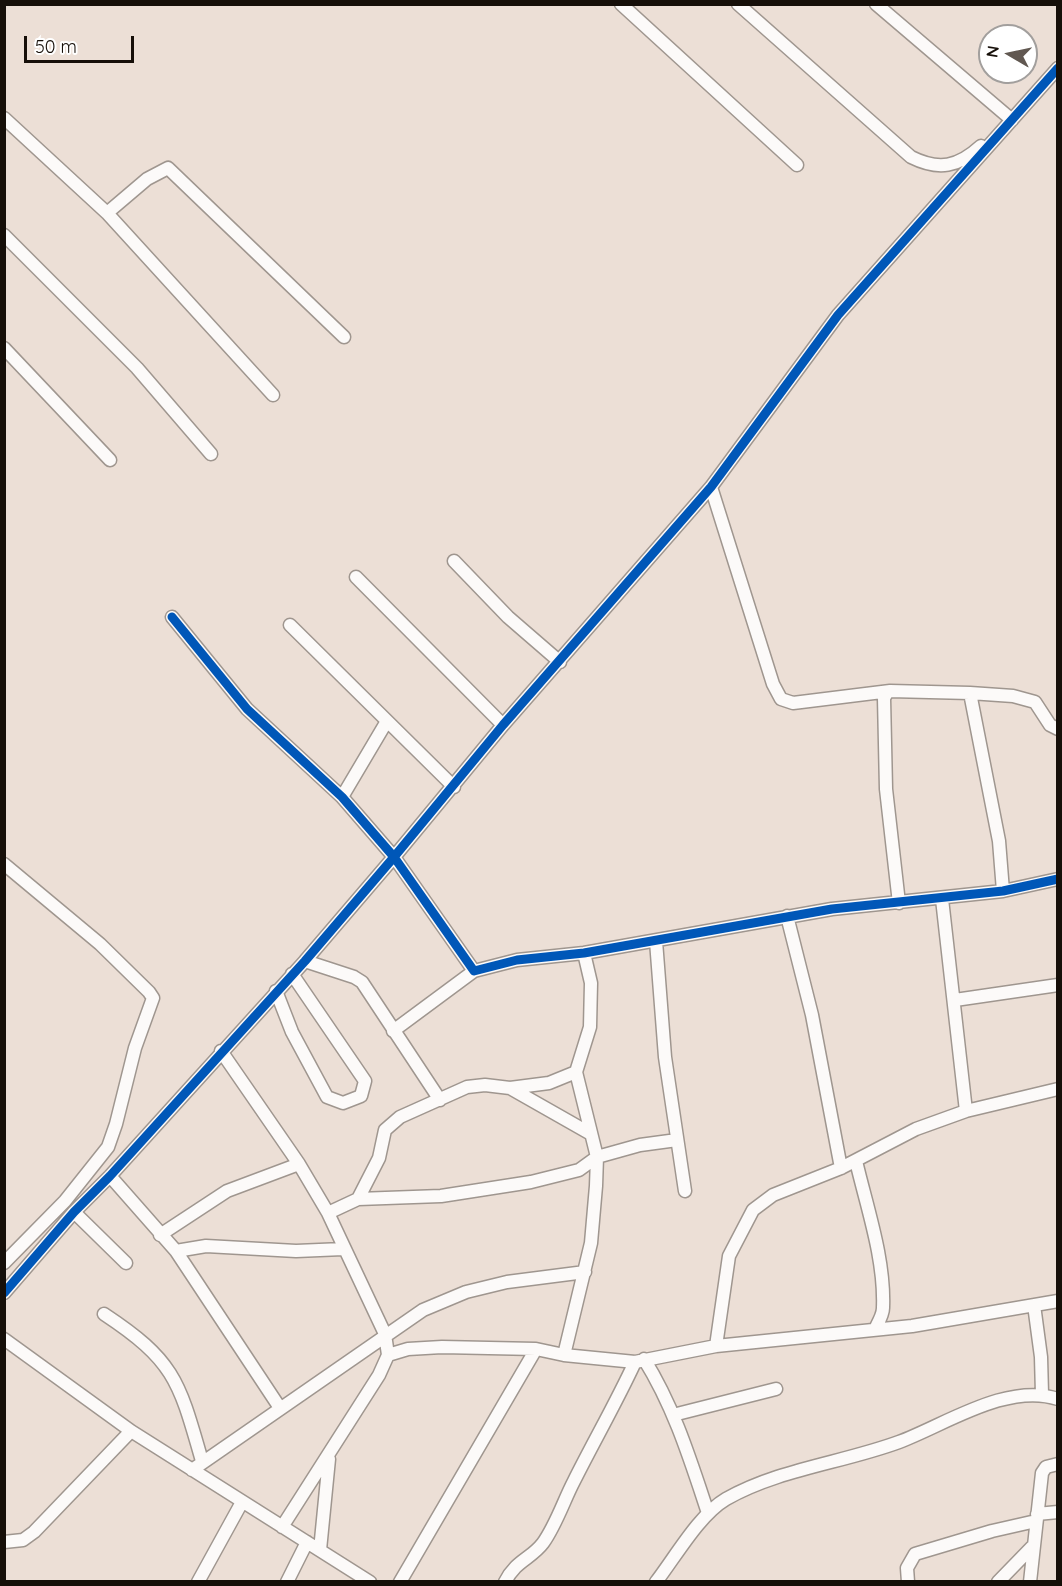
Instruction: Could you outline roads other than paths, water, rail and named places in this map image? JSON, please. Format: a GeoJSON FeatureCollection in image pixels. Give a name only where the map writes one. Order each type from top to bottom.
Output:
{"type":"FeatureCollection","features":[{"type":"Feature","properties":{"kind":"street"},"geometry":{"type":"LineString","coordinates":[[621,4],[797,165]]}},
{"type":"Feature","properties":{"kind":"street"},"geometry":{"type":"LineString","coordinates":[[738,4],[911,157],[928,165],[934,167],[963,159],[1012,120]]}},
{"type":"Feature","properties":{"kind":"street"},"geometry":{"type":"LineString","coordinates":[[876,4],[1012,120]]}},
{"type":"Feature","properties":{"kind":"street"},"geometry":{"type":"LineString","coordinates":[[7,1287],[305,961],[454,788],[503,725],[711,487],[838,315],[1058,68]]}},
{"type":"Feature","properties":{"kind":"street"},"geometry":{"type":"LineString","coordinates":[[4,118],[107,213],[273,395]]}},
{"type":"Feature","properties":{"kind":"street"},"geometry":{"type":"LineString","coordinates":[[107,213],[147,179],[168,168],[344,338]]}},
{"type":"Feature","properties":{"kind":"street"},"geometry":{"type":"LineString","coordinates":[[4,235],[137,368],[211,454]]}},
{"type":"Feature","properties":{"kind":"street"},"geometry":{"type":"LineString","coordinates":[[4,348],[110,460]]}},
{"type":"Feature","properties":{"kind":"street"},"geometry":{"type":"LineString","coordinates":[[711,487],[773,684],[781,699],[792,702],[886,693],[970,693],[1013,696],[1035,702],[1050,725],[1058,729]]}},
{"type":"Feature","properties":{"kind":"street"},"geometry":{"type":"LineString","coordinates":[[454,561],[508,617],[560,662]]}},
{"type":"Feature","properties":{"kind":"street"},"geometry":{"type":"LineString","coordinates":[[356,577],[503,725]]}},
{"type":"Feature","properties":{"kind":"street"},"geometry":{"type":"LineString","coordinates":[[172,617],[247,709],[342,797],[394,857],[474,971]]}},
{"type":"Feature","properties":{"kind":"street"},"geometry":{"type":"LineString","coordinates":[[290,625],[454,788]]}},
{"type":"Feature","properties":{"kind":"street"},"geometry":{"type":"LineString","coordinates":[[886,693],[884,698],[886,789],[899,903]]}},
{"type":"Feature","properties":{"kind":"street"},"geometry":{"type":"LineString","coordinates":[[970,693],[999,841],[1003,891]]}},
{"type":"Feature","properties":{"kind":"street"},"geometry":{"type":"LineString","coordinates":[[342,797],[387,721]]}},
{"type":"Feature","properties":{"kind":"street"},"geometry":{"type":"LineString","coordinates":[[4,864],[100,944],[153,998],[135,1048],[108,1147],[65,1201],[4,1263]]}},
{"type":"Feature","properties":{"kind":"street"},"geometry":{"type":"LineString","coordinates":[[393,1031],[474,971],[517,960],[584,953],[787,916],[1003,891],[1058,879]]}},
{"type":"Feature","properties":{"kind":"street"},"geometry":{"type":"LineString","coordinates":[[942,899],[966,1111]]}},
{"type":"Feature","properties":{"kind":"street"},"geometry":{"type":"LineString","coordinates":[[787,916],[812,1015],[841,1168]]}},
{"type":"Feature","properties":{"kind":"street"},"geometry":{"type":"LineString","coordinates":[[656,941],[665,1057],[685,1191]]}},
{"type":"Feature","properties":{"kind":"street"},"geometry":{"type":"LineString","coordinates":[[564,1355],[585,1272],[595,1213],[597,1157],[576,1072],[590,1028],[591,983],[584,953]]}},
{"type":"Feature","properties":{"kind":"street"},"geometry":{"type":"LineString","coordinates":[[305,961],[358,978],[440,1100]]}},
{"type":"Feature","properties":{"kind":"street"},"geometry":{"type":"LineString","coordinates":[[276,991],[292,1032],[327,1097],[343,1103],[361,1096],[365,1081],[292,974]]}},
{"type":"Feature","properties":{"kind":"street"},"geometry":{"type":"LineString","coordinates":[[955,1000],[1058,985]]}},
{"type":"Feature","properties":{"kind":"street"},"geometry":{"type":"LineString","coordinates":[[221,1051],[299,1164],[328,1213],[385,1334],[388,1355],[380,1375],[329,1458],[282,1527]]}},
{"type":"Feature","properties":{"kind":"street"},"geometry":{"type":"LineString","coordinates":[[358,1199],[379,1158],[385,1130],[400,1117],[467,1087],[485,1085],[510,1088],[549,1083],[576,1072]]}},
{"type":"Feature","properties":{"kind":"street"},"geometry":{"type":"LineString","coordinates":[[510,1088],[591,1134]]}},
{"type":"Feature","properties":{"kind":"street"},"geometry":{"type":"LineString","coordinates":[[716,1346],[729,1256],[753,1209],[773,1195],[856,1161],[898,1136],[966,1111],[1058,1089]]}},
{"type":"Feature","properties":{"kind":"street"},"geometry":{"type":"LineString","coordinates":[[328,1213],[358,1199],[441,1196],[531,1182],[579,1170],[597,1157],[640,1145],[677,1140]]}},
{"type":"Feature","properties":{"kind":"street"},"geometry":{"type":"LineString","coordinates":[[856,1161],[875,1240],[884,1310],[875,1329]]}},
{"type":"Feature","properties":{"kind":"street"},"geometry":{"type":"LineString","coordinates":[[160,1235],[227,1191],[299,1164]]}},
{"type":"Feature","properties":{"kind":"street"},"geometry":{"type":"LineString","coordinates":[[110,1176],[176,1251],[280,1408]]}},
{"type":"Feature","properties":{"kind":"street"},"geometry":{"type":"LineString","coordinates":[[74,1212],[126,1263]]}},
{"type":"Feature","properties":{"kind":"street"},"geometry":{"type":"LineString","coordinates":[[176,1251],[206,1246],[296,1251],[343,1249]]}},
{"type":"Feature","properties":{"kind":"street"},"geometry":{"type":"LineString","coordinates":[[192,1470],[385,1334],[423,1310],[466,1292],[507,1282],[585,1272]]}},
{"type":"Feature","properties":{"kind":"street"},"geometry":{"type":"LineString","coordinates":[[388,1355],[408,1349],[431,1348],[536,1349],[564,1355],[639,1360],[716,1346],[945,1321],[1058,1301]]}},
{"type":"Feature","properties":{"kind":"street"},"geometry":{"type":"LineString","coordinates":[[1034,1305],[1058,1306]]}},
{"type":"Feature","properties":{"kind":"street"},"geometry":{"type":"LineString","coordinates":[[1034,1305],[1041,1357],[1042,1394]]}},
{"type":"Feature","properties":{"kind":"street"},"geometry":{"type":"LineString","coordinates":[[104,1314],[136,1335],[171,1372],[186,1405],[202,1461]]}},
{"type":"Feature","properties":{"kind":"street"},"geometry":{"type":"LineString","coordinates":[[4,1339],[131,1431],[370,1581]]}},
{"type":"Feature","properties":{"kind":"street"},"geometry":{"type":"LineString","coordinates":[[400,1581],[536,1349]]}},
{"type":"Feature","properties":{"kind":"street"},"geometry":{"type":"LineString","coordinates":[[639,1360],[661,1387],[708,1513]]}},
{"type":"Feature","properties":{"kind":"street"},"geometry":{"type":"LineString","coordinates":[[505,1581],[510,1570],[522,1558],[543,1543],[586,1456],[639,1360]]}},
{"type":"Feature","properties":{"kind":"street"},"geometry":{"type":"LineString","coordinates":[[673,1415],[776,1389]]}},
{"type":"Feature","properties":{"kind":"street"},"geometry":{"type":"LineString","coordinates":[[656,1581],[708,1513],[726,1499],[811,1467],[900,1442],[964,1412],[995,1402],[1042,1394],[1058,1399]]}},
{"type":"Feature","properties":{"kind":"street"},"geometry":{"type":"LineString","coordinates":[[4,1542],[23,1540],[34,1532],[131,1431]]}},
{"type":"Feature","properties":{"kind":"street"},"geometry":{"type":"LineString","coordinates":[[320,1551],[329,1458]]}},
{"type":"Feature","properties":{"kind":"street"},"geometry":{"type":"LineString","coordinates":[[1030,1581],[1042,1473],[1047,1467],[1058,1464]]}},
{"type":"Feature","properties":{"kind":"street"},"geometry":{"type":"LineString","coordinates":[[202,1579],[242,1502]]}},
{"type":"Feature","properties":{"kind":"street"},"geometry":{"type":"LineString","coordinates":[[908,1581],[907,1568],[915,1554],[1058,1512]]}},
{"type":"Feature","properties":{"kind":"street"},"geometry":{"type":"LineString","coordinates":[[287,1581],[307,1542]]}},
{"type":"Feature","properties":{"kind":"street"},"geometry":{"type":"LineString","coordinates":[[998,1581],[1032,1547]]}}]}
